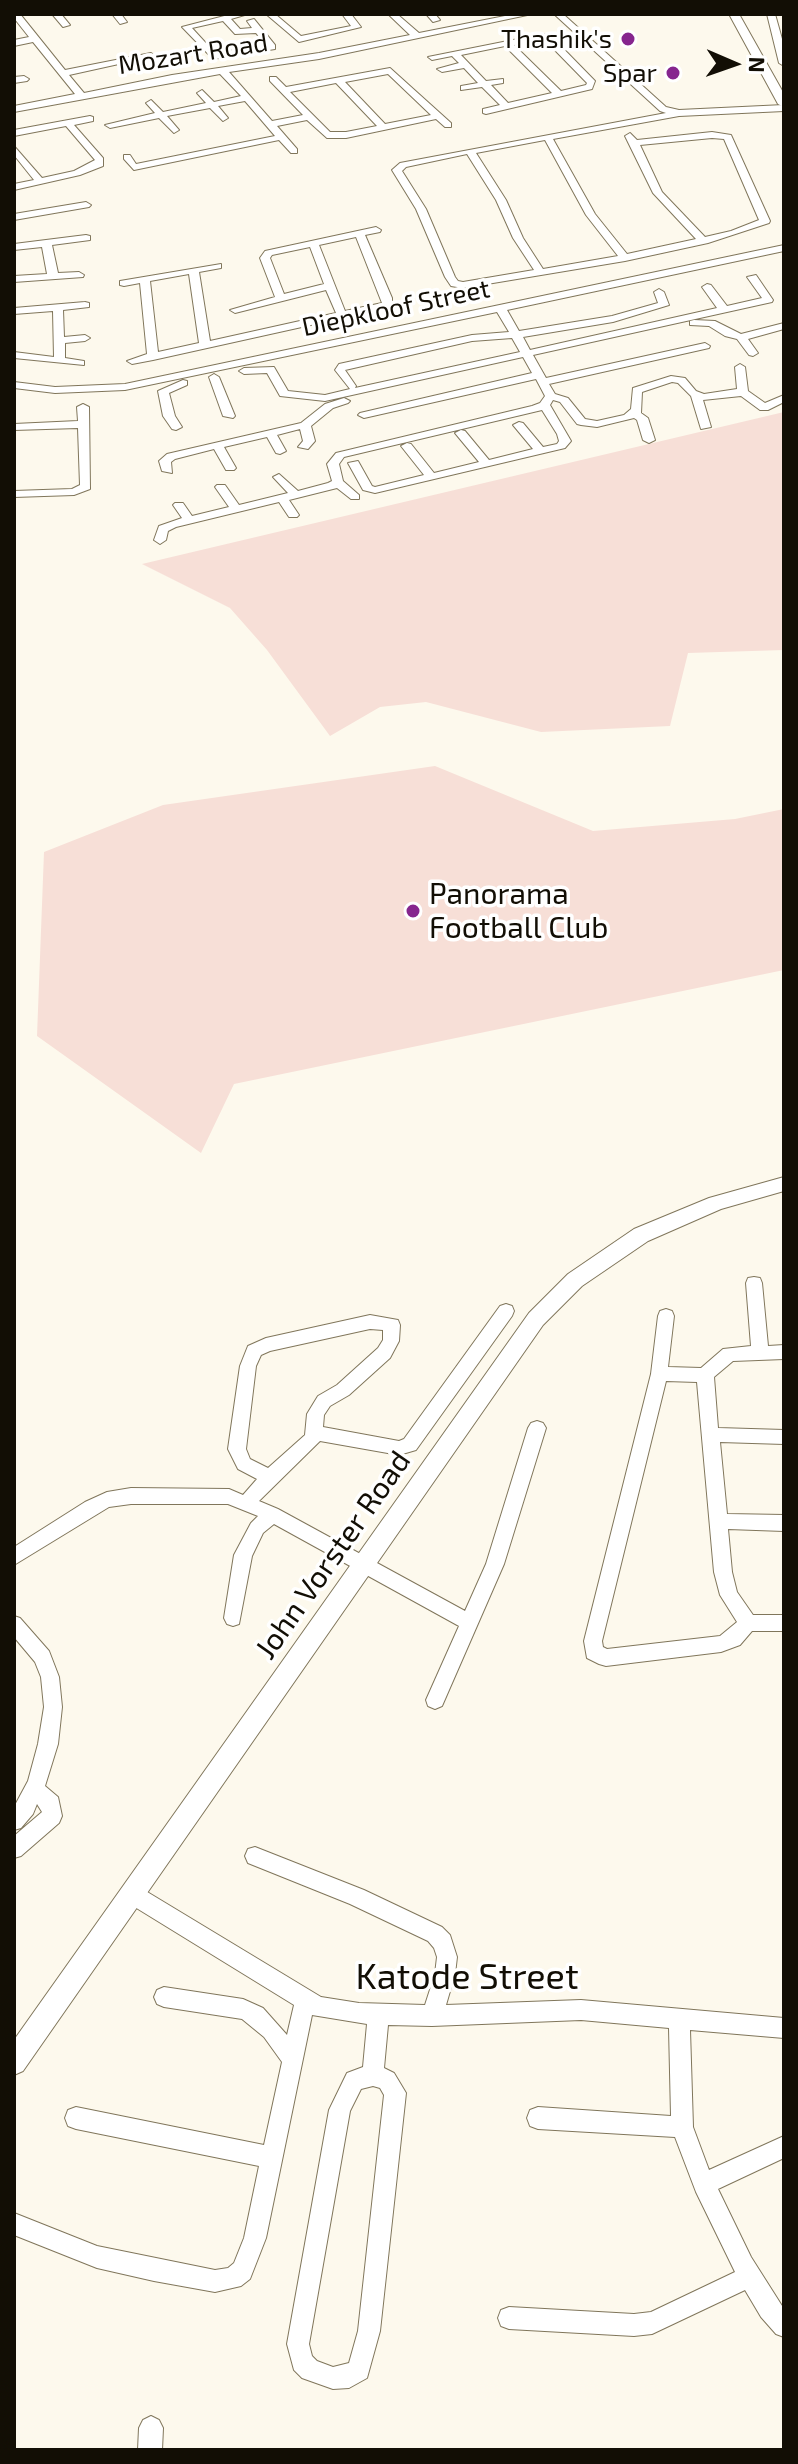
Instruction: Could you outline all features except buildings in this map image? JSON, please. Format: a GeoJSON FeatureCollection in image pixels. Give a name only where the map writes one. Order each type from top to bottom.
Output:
{"type":"FeatureCollection","features":[{"type":"Feature","properties":{"kind":"street"},"geometry":{"type":"LineString","coordinates":[[15,14],[81,95]]}},
{"type":"Feature","properties":{"kind":"street"},"geometry":{"type":"LineString","coordinates":[[56,14],[66,25]]}},
{"type":"Feature","properties":{"kind":"street"},"geometry":{"type":"LineString","coordinates":[[270,14],[299,39],[357,27],[346,14]]}},
{"type":"Feature","properties":{"kind":"street"},"geometry":{"type":"LineString","coordinates":[[392,14],[418,37]]}},
{"type":"Feature","properties":{"kind":"street","name":"Mozart Road"},"geometry":{"type":"LineString","coordinates":[[14,109],[222,70],[319,56],[528,14]]}},
{"type":"Feature","properties":{"kind":"street"},"geometry":{"type":"LineString","coordinates":[[559,14],[604,74]]}},
{"type":"Feature","properties":{"kind":"street","name":"Mozart Road"},"geometry":{"type":"LineString","coordinates":[[474,25],[559,14]]}},
{"type":"Feature","properties":{"kind":"street"},"geometry":{"type":"LineString","coordinates":[[635,143],[712,135],[728,137],[765,221],[753,228],[704,241],[625,258],[472,285],[455,284],[421,209],[397,170],[403,165],[621,121],[679,113],[784,106],[734,14]]}},
{"type":"Feature","properties":{"kind":"street"},"geometry":{"type":"LineString","coordinates":[[742,14],[784,92]]}},
{"type":"Feature","properties":{"kind":"street"},"geometry":{"type":"LineString","coordinates":[[771,14],[780,36],[784,62]]}},
{"type":"Feature","properties":{"kind":"street"},"geometry":{"type":"LineString","coordinates":[[247,16],[272,47],[214,56],[187,29],[190,25],[225,18],[247,16]]}},
{"type":"Feature","properties":{"kind":"street"},"geometry":{"type":"LineString","coordinates":[[225,18],[238,32],[259,30]]}},
{"type":"Feature","properties":{"kind":"street"},"geometry":{"type":"LineString","coordinates":[[432,57],[536,37],[548,38],[663,109],[679,113]]}},
{"type":"Feature","properties":{"kind":"street"},"geometry":{"type":"LineString","coordinates":[[14,43],[35,39]]}},
{"type":"Feature","properties":{"kind":"street"},"geometry":{"type":"LineString","coordinates":[[507,43],[559,94]]}},
{"type":"Feature","properties":{"kind":"street"},"geometry":{"type":"LineString","coordinates":[[454,53],[505,105]]}},
{"type":"Feature","properties":{"kind":"street"},"geometry":{"type":"LineString","coordinates":[[63,73],[151,56]]}},
{"type":"Feature","properties":{"kind":"street"},"geometry":{"type":"LineString","coordinates":[[442,69],[487,65]]}},
{"type":"Feature","properties":{"kind":"street"},"geometry":{"type":"LineString","coordinates":[[222,70],[294,151]]}},
{"type":"Feature","properties":{"kind":"street"},"geometry":{"type":"LineString","coordinates":[[284,90],[390,71],[448,125]]}},
{"type":"Feature","properties":{"kind":"street"},"geometry":{"type":"LineString","coordinates":[[486,111],[589,87],[604,74]]}},
{"type":"Feature","properties":{"kind":"street"},"geometry":{"type":"LineString","coordinates":[[273,79],[323,133],[332,136],[438,116]]}},
{"type":"Feature","properties":{"kind":"street"},"geometry":{"type":"LineString","coordinates":[[338,80],[383,127]]}},
{"type":"Feature","properties":{"kind":"street"},"geometry":{"type":"LineString","coordinates":[[464,88],[500,81]]}},
{"type":"Feature","properties":{"kind":"street"},"geometry":{"type":"LineString","coordinates":[[202,93],[223,118]]}},
{"type":"Feature","properties":{"kind":"street"},"geometry":{"type":"LineString","coordinates":[[14,102],[43,98]]}},
{"type":"Feature","properties":{"kind":"street"},"geometry":{"type":"LineString","coordinates":[[104,111],[112,130],[161,115],[247,98]]}},
{"type":"Feature","properties":{"kind":"street"},"geometry":{"type":"LineString","coordinates":[[151,103],[174,130]]}},
{"type":"Feature","properties":{"kind":"street"},"geometry":{"type":"LineString","coordinates":[[621,121],[663,109]]}},
{"type":"Feature","properties":{"kind":"street"},"geometry":{"type":"LineString","coordinates":[[271,124],[309,117]]}},
{"type":"Feature","properties":{"kind":"street"},"geometry":{"type":"LineString","coordinates":[[14,133],[90,119]]}},
{"type":"Feature","properties":{"kind":"street"},"geometry":{"type":"LineString","coordinates":[[621,121],[658,193],[704,241]]}},
{"type":"Feature","properties":{"kind":"street"},"geometry":{"type":"LineString","coordinates":[[14,187],[100,164],[100,160],[68,123]]}},
{"type":"Feature","properties":{"kind":"street"},"geometry":{"type":"LineString","coordinates":[[236,133],[251,159]]}},
{"type":"Feature","properties":{"kind":"street"},"geometry":{"type":"LineString","coordinates":[[547,136],[591,215],[625,258]]}},
{"type":"Feature","properties":{"kind":"street"},"geometry":{"type":"LineString","coordinates":[[134,167],[188,159],[282,137]]}},
{"type":"Feature","properties":{"kind":"street"},"geometry":{"type":"LineString","coordinates":[[181,144],[188,159]]}},
{"type":"Feature","properties":{"kind":"street"},"geometry":{"type":"LineString","coordinates":[[14,149],[40,181]]}},
{"type":"Feature","properties":{"kind":"street"},"geometry":{"type":"LineString","coordinates":[[470,151],[496,190],[518,238],[540,272]]}},
{"type":"Feature","properties":{"kind":"street"},"geometry":{"type":"LineString","coordinates":[[127,157],[144,178]]}},
{"type":"Feature","properties":{"kind":"street"},"geometry":{"type":"LineString","coordinates":[[27,246],[17,217],[86,205]]}},
{"type":"Feature","properties":{"kind":"street"},"geometry":{"type":"LineString","coordinates":[[280,297],[266,255],[376,230]]}},
{"type":"Feature","properties":{"kind":"street"},"geometry":{"type":"LineString","coordinates":[[132,361],[388,305],[359,233]]}},
{"type":"Feature","properties":{"kind":"street"},"geometry":{"type":"LineString","coordinates":[[14,247],[86,238]]}},
{"type":"Feature","properties":{"kind":"street"},"geometry":{"type":"LineString","coordinates":[[46,243],[53,276]]}},
{"type":"Feature","properties":{"kind":"street"},"geometry":{"type":"LineString","coordinates":[[313,243],[342,316]]}},
{"type":"Feature","properties":{"kind":"street","name":"Diepkloof Street"},"geometry":{"type":"LineString","coordinates":[[14,385],[55,390],[125,387],[784,248]]}},
{"type":"Feature","properties":{"kind":"street"},"geometry":{"type":"LineString","coordinates":[[124,283],[217,266]]}},
{"type":"Feature","properties":{"kind":"street"},"geometry":{"type":"LineString","coordinates":[[194,270],[205,346]]}},
{"type":"Feature","properties":{"kind":"street"},"geometry":{"type":"LineString","coordinates":[[14,279],[79,275]]}},
{"type":"Feature","properties":{"kind":"street"},"geometry":{"type":"LineString","coordinates":[[741,337],[783,327],[752,277]]}},
{"type":"Feature","properties":{"kind":"street"},"geometry":{"type":"LineString","coordinates":[[145,280],[153,357]]}},
{"type":"Feature","properties":{"kind":"street"},"geometry":{"type":"LineString","coordinates":[[235,310],[330,286]]}},
{"type":"Feature","properties":{"kind":"street"},"geometry":{"type":"LineString","coordinates":[[707,287],[724,310]]}},
{"type":"Feature","properties":{"kind":"street"},"geometry":{"type":"LineString","coordinates":[[351,386],[340,370],[343,366],[472,338],[558,329],[632,314],[664,305],[659,292]]}},
{"type":"Feature","properties":{"kind":"street"},"geometry":{"type":"LineString","coordinates":[[168,471],[167,458],[305,425],[339,402],[724,310],[768,304],[784,296]]}},
{"type":"Feature","properties":{"kind":"street"},"geometry":{"type":"LineString","coordinates":[[624,301],[632,314]]}},
{"type":"Feature","properties":{"kind":"street"},"geometry":{"type":"LineString","coordinates":[[14,311],[85,305]]}},
{"type":"Feature","properties":{"kind":"street"},"geometry":{"type":"LineString","coordinates":[[58,308],[60,360]]}},
{"type":"Feature","properties":{"kind":"street"},"geometry":{"type":"LineString","coordinates":[[354,463],[371,490],[561,446],[565,441],[541,379],[501,309]]}},
{"type":"Feature","properties":{"kind":"street"},"geometry":{"type":"LineString","coordinates":[[587,309],[594,322]]}},
{"type":"Feature","properties":{"kind":"street"},"geometry":{"type":"LineString","coordinates":[[550,315],[558,329]]}},
{"type":"Feature","properties":{"kind":"street"},"geometry":{"type":"LineString","coordinates":[[176,427],[169,416],[163,391],[172,385],[263,368],[274,373],[284,394],[325,398],[701,321],[741,337],[753,353]]}},
{"type":"Feature","properties":{"kind":"street"},"geometry":{"type":"LineString","coordinates":[[250,336],[264,358]]}},
{"type":"Feature","properties":{"kind":"street"},"geometry":{"type":"LineString","coordinates":[[61,340],[85,338]]}},
{"type":"Feature","properties":{"kind":"street"},"geometry":{"type":"LineString","coordinates":[[364,415],[705,346]]}},
{"type":"Feature","properties":{"kind":"street"},"geometry":{"type":"LineString","coordinates":[[14,355],[80,363]]}},
{"type":"Feature","properties":{"kind":"street"},"geometry":{"type":"LineString","coordinates":[[740,367],[743,392],[764,408],[784,398]]}},
{"type":"Feature","properties":{"kind":"street"},"geometry":{"type":"LineString","coordinates":[[214,377],[229,416]]}},
{"type":"Feature","properties":{"kind":"street"},"geometry":{"type":"LineString","coordinates":[[635,414],[635,394],[642,386],[675,379],[684,382],[696,395],[705,427]]}},
{"type":"Feature","properties":{"kind":"street"},"geometry":{"type":"LineString","coordinates":[[696,395],[711,397],[743,392]]}},
{"type":"Feature","properties":{"kind":"street"},"geometry":{"type":"LineString","coordinates":[[355,497],[338,482],[333,464],[340,455],[547,400],[564,400],[575,418],[589,424],[607,423],[635,414],[642,418],[649,440]]}},
{"type":"Feature","properties":{"kind":"street"},"geometry":{"type":"LineString","coordinates":[[14,494],[74,492],[86,487],[83,407]]}},
{"type":"Feature","properties":{"kind":"street"},"geometry":{"type":"LineString","coordinates":[[14,427],[82,424]]}},
{"type":"Feature","properties":{"kind":"street"},"geometry":{"type":"LineString","coordinates":[[304,447],[309,441],[305,425]]}},
{"type":"Feature","properties":{"kind":"street"},"geometry":{"type":"LineString","coordinates":[[519,425],[540,451]]}},
{"type":"Feature","properties":{"kind":"street"},"geometry":{"type":"LineString","coordinates":[[270,433],[280,451]]}},
{"type":"Feature","properties":{"kind":"street"},"geometry":{"type":"LineString","coordinates":[[461,433],[487,465]]}},
{"type":"Feature","properties":{"kind":"street"},"geometry":{"type":"LineString","coordinates":[[218,446],[230,468]]}},
{"type":"Feature","properties":{"kind":"street"},"geometry":{"type":"LineString","coordinates":[[407,446],[432,477]]}},
{"type":"Feature","properties":{"kind":"street"},"geometry":{"type":"LineString","coordinates":[[279,477],[295,494]]}},
{"type":"Feature","properties":{"kind":"street"},"geometry":{"type":"LineString","coordinates":[[160,540],[167,526],[188,519],[338,482]]}},
{"type":"Feature","properties":{"kind":"street"},"geometry":{"type":"LineString","coordinates":[[221,487],[235,508]]}},
{"type":"Feature","properties":{"kind":"street"},"geometry":{"type":"LineString","coordinates":[[281,497],[293,515]]}},
{"type":"Feature","properties":{"kind":"street"},"geometry":{"type":"LineString","coordinates":[[179,505],[188,519]]}},
{"type":"Feature","properties":{"kind":"street"},"geometry":{"type":"LineString","coordinates":[[221,511],[231,528]]}},
{"type":"Feature","properties":{"kind":"street","name":"John Vorster Road"},"geometry":{"type":"LineString","coordinates":[[14,2062],[536,1319],[575,1280],[641,1235],[716,1203],[784,1184]]}},
{"type":"Feature","properties":{"kind":"street"},"geometry":{"type":"LineString","coordinates":[[754,1283],[760,1351]]}},
{"type":"Feature","properties":{"kind":"street"},"geometry":{"type":"LineString","coordinates":[[314,1433],[399,1448],[410,1445],[506,1311]]}},
{"type":"Feature","properties":{"kind":"street"},"geometry":{"type":"LineString","coordinates":[[666,1316],[659,1374],[593,1641],[594,1652],[606,1658],[721,1644],[733,1639],[748,1623],[784,1623]]}},
{"type":"Feature","properties":{"kind":"street"},"geometry":{"type":"LineString","coordinates":[[247,1503],[270,1477],[308,1444],[314,1433],[317,1408],[384,1353],[391,1341],[392,1325],[370,1322],[266,1345],[254,1351],[248,1366],[237,1449],[244,1464],[270,1477]]}},
{"type":"Feature","properties":{"kind":"street"},"geometry":{"type":"LineString","coordinates":[[659,1374],[705,1375],[729,1354],[784,1352]]}},
{"type":"Feature","properties":{"kind":"street"},"geometry":{"type":"LineString","coordinates":[[705,1375],[725,1583],[748,1623]]}},
{"type":"Feature","properties":{"kind":"street"},"geometry":{"type":"LineString","coordinates":[[435,1700],[495,1564],[537,1428]]}},
{"type":"Feature","properties":{"kind":"street"},"geometry":{"type":"LineString","coordinates":[[712,1435],[784,1437]]}},
{"type":"Feature","properties":{"kind":"street"},"geometry":{"type":"LineString","coordinates":[[14,1557],[107,1500],[131,1496],[203,1495],[247,1503],[272,1514],[471,1623]]}},
{"type":"Feature","properties":{"kind":"street"},"geometry":{"type":"LineString","coordinates":[[233,1618],[243,1555],[257,1528],[272,1514]]}},
{"type":"Feature","properties":{"kind":"street"},"geometry":{"type":"LineString","coordinates":[[718,1521],[784,1523]]}},
{"type":"Feature","properties":{"kind":"street"},"geometry":{"type":"LineString","coordinates":[[14,1624],[42,1657],[51,1687],[51,1727],[35,1790],[14,1821]]}},
{"type":"Feature","properties":{"kind":"street"},"geometry":{"type":"LineString","coordinates":[[14,1849],[52,1816],[51,1803],[35,1790]]}},
{"type":"Feature","properties":{"kind":"street"},"geometry":{"type":"LineString","coordinates":[[255,1856],[357,1897],[435,1934],[443,1942],[447,1957],[432,2016]]}},
{"type":"Feature","properties":{"kind":"street","name":"Katode Street"},"geometry":{"type":"LineString","coordinates":[[132,1894],[305,2000],[336,2010],[432,2016],[562,2010],[784,2028]]}},
{"type":"Feature","properties":{"kind":"street"},"geometry":{"type":"LineString","coordinates":[[164,1997],[243,2009],[256,2015],[293,2060]]}},
{"type":"Feature","properties":{"kind":"street"},"geometry":{"type":"LineString","coordinates":[[14,2224],[97,2257],[215,2281],[233,2278],[242,2271],[255,2238],[305,2000]]}},
{"type":"Feature","properties":{"kind":"street"},"geometry":{"type":"LineString","coordinates":[[373,2075],[378,2014]]}},
{"type":"Feature","properties":{"kind":"street"},"geometry":{"type":"LineString","coordinates":[[679,2019],[682,2127],[704,2184],[749,2277],[784,2326]]}},
{"type":"Feature","properties":{"kind":"street"},"geometry":{"type":"LineString","coordinates":[[373,2075],[387,2080],[395,2093],[369,2331],[359,2370],[349,2377],[333,2378],[310,2370],[302,2362],[298,2344],[340,2110],[354,2080],[373,2075]]}},
{"type":"Feature","properties":{"kind":"street"},"geometry":{"type":"LineString","coordinates":[[76,2118],[270,2157]]}},
{"type":"Feature","properties":{"kind":"street"},"geometry":{"type":"LineString","coordinates":[[538,2118],[682,2127]]}},
{"type":"Feature","properties":{"kind":"street"},"geometry":{"type":"LineString","coordinates":[[704,2184],[784,2147]]}},
{"type":"Feature","properties":{"kind":"street"},"geometry":{"type":"LineString","coordinates":[[509,2318],[634,2325],[652,2323],[749,2277]]}},
{"type":"Feature","properties":{"kind":"shaded area"},"geometry":{"type":"Polygon","coordinates":[[[784,412],[784,650],[688,653],[670,726],[541,732],[426,702],[380,707],[330,736],[267,650],[230,608],[142,564],[784,412]]]}},
{"type":"Feature","properties":{"kind":"shaded area","name":"Panorama Football Club"},"geometry":{"type":"Polygon","coordinates":[[[435,766],[593,831],[735,819],[784,809],[784,970],[234,1084],[201,1153],[37,1036],[44,852],[163,805],[435,766]]]}},
{"type":"Feature","properties":{"kind":"place","name":"Thashik's"},"geometry":{"type":"Point","coordinates":[628,39]}},
{"type":"Feature","properties":{"kind":"place","name":"Spar"},"geometry":{"type":"Point","coordinates":[673,73]}},
{"type":"Feature","properties":{"kind":"place","name":"Panorama Football Club"},"geometry":{"type":"Point","coordinates":[413,911]}}]}
